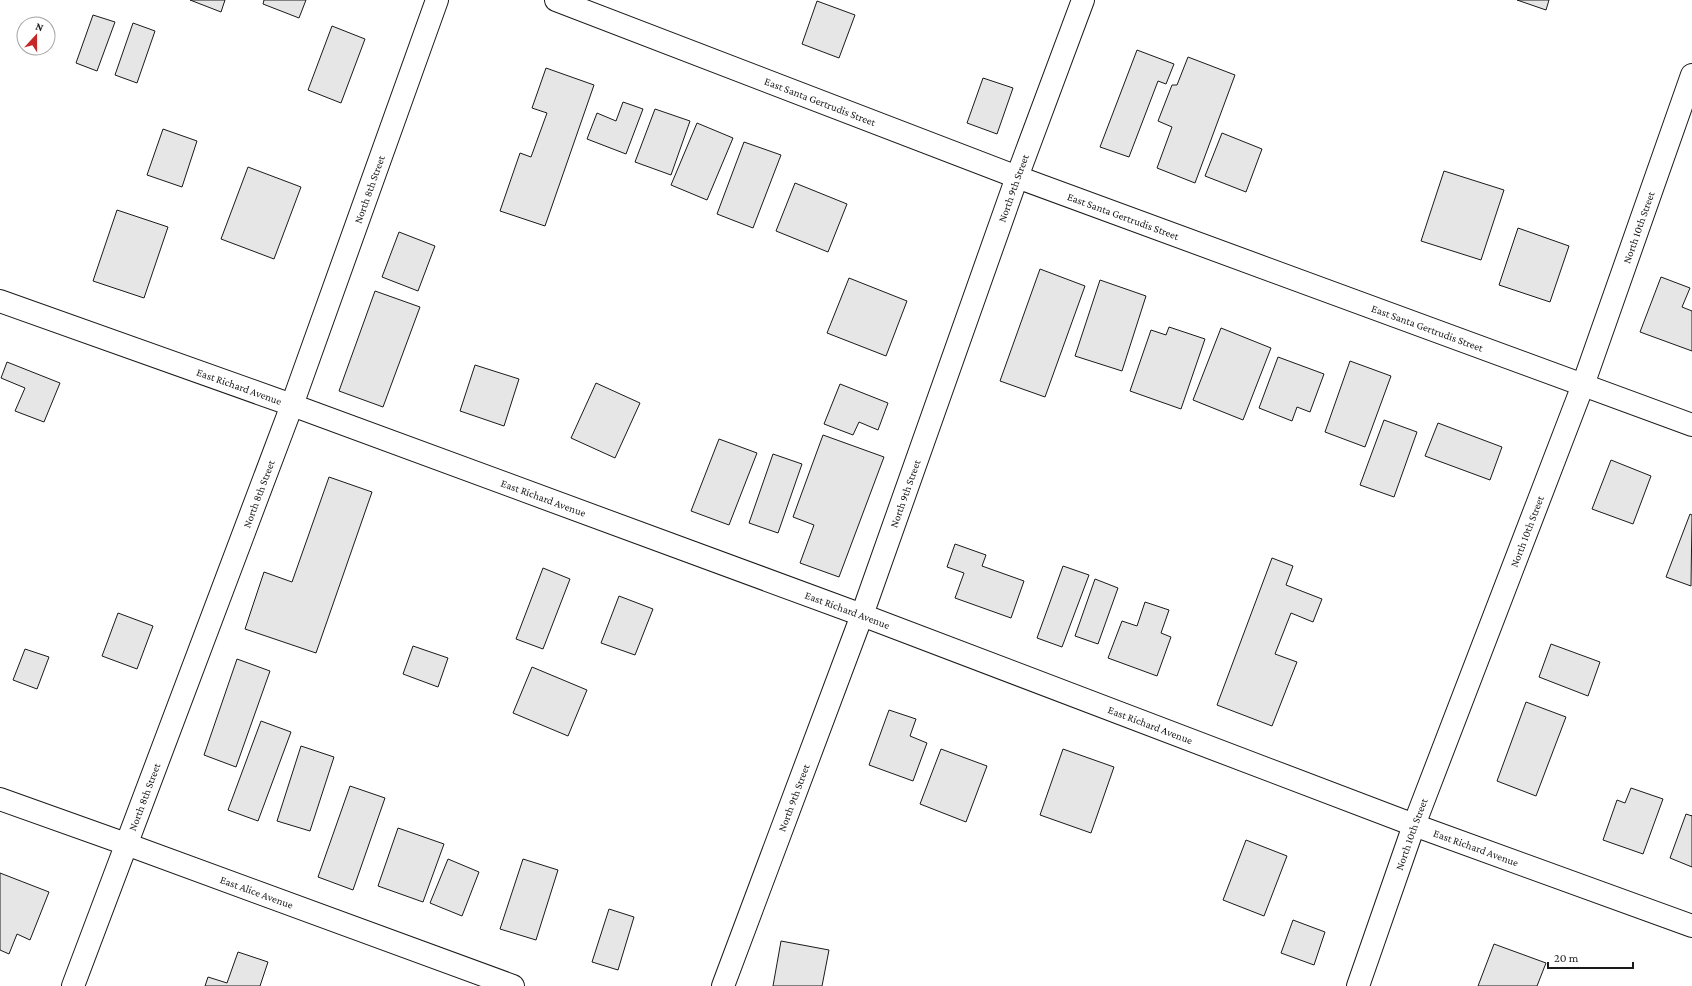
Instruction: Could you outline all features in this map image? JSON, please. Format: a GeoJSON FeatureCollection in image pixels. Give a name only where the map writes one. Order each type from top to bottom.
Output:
{"type":"FeatureCollection","features":[{"type":"Feature","properties":{"kind":"street","name":"North 8th Street"},"geometry":{"type":"LineString","coordinates":[[73,986],[292,405],[437,0]]}},
{"type":"Feature","properties":{"kind":"street","name":"East Santa Gertrudis Street"},"geometry":{"type":"LineString","coordinates":[[556,0],[1017,177],[1692,425]]}},
{"type":"Feature","properties":{"kind":"street","name":"North 9th Street"},"geometry":{"type":"LineString","coordinates":[[723,986],[862,616],[1017,177],[1083,0]]}},
{"type":"Feature","properties":{"kind":"street","name":"North 10th Street"},"geometry":{"type":"LineString","coordinates":[[1358,986],[1414,825],[1583,385],[1692,75]]}},
{"type":"Feature","properties":{"kind":"street","name":"East Richard Avenue"},"geometry":{"type":"LineString","coordinates":[[0,301],[292,405],[862,616],[1414,825],[1692,926]]}},
{"type":"Feature","properties":{"kind":"street","name":"East Alice Avenue"},"geometry":{"type":"LineString","coordinates":[[0,799],[513,986]]}},
{"type":"Feature","properties":{"kind":"building"},"geometry":{"type":"Polygon","coordinates":[[[190,0],[225,0],[221,12],[190,0]]]}},
{"type":"Feature","properties":{"kind":"building"},"geometry":{"type":"Polygon","coordinates":[[[264,0],[306,0],[299,18],[263,4],[264,0]]]}},
{"type":"Feature","properties":{"kind":"building"},"geometry":{"type":"Polygon","coordinates":[[[1517,0],[1549,0],[1546,10],[1517,0]]]}},
{"type":"Feature","properties":{"kind":"building"},"geometry":{"type":"Polygon","coordinates":[[[817,1],[855,15],[839,58],[802,44],[817,1]]]}},
{"type":"Feature","properties":{"kind":"building"},"geometry":{"type":"Polygon","coordinates":[[[93,15],[115,22],[97,71],[76,63],[93,15]]]}},
{"type":"Feature","properties":{"kind":"building"},"geometry":{"type":"Polygon","coordinates":[[[133,23],[155,31],[137,83],[115,75],[133,23]]]}},
{"type":"Feature","properties":{"kind":"building"},"geometry":{"type":"Polygon","coordinates":[[[332,26],[365,39],[341,103],[308,90],[332,26]]]}},
{"type":"Feature","properties":{"kind":"building"},"geometry":{"type":"Polygon","coordinates":[[[1137,50],[1174,64],[1166,84],[1158,81],[1129,157],[1100,147],[1137,50]]]}},
{"type":"Feature","properties":{"kind":"building"},"geometry":{"type":"Polygon","coordinates":[[[1188,57],[1235,75],[1195,183],[1157,168],[1172,127],[1158,121],[1172,85],[1177,85],[1188,57]]]}},
{"type":"Feature","properties":{"kind":"building"},"geometry":{"type":"Polygon","coordinates":[[[546,68],[594,85],[545,226],[500,211],[520,153],[531,157],[547,113],[532,108],[546,68]]]}},
{"type":"Feature","properties":{"kind":"building"},"geometry":{"type":"Polygon","coordinates":[[[983,78],[1013,88],[997,134],[967,123],[983,78]]]}},
{"type":"Feature","properties":{"kind":"building"},"geometry":{"type":"Polygon","coordinates":[[[623,102],[643,109],[626,154],[587,139],[597,113],[616,121],[623,102]]]}},
{"type":"Feature","properties":{"kind":"building"},"geometry":{"type":"Polygon","coordinates":[[[655,109],[690,121],[671,175],[635,162],[655,109]]]}},
{"type":"Feature","properties":{"kind":"building"},"geometry":{"type":"Polygon","coordinates":[[[697,123],[733,138],[707,200],[671,185],[697,123]]]}},
{"type":"Feature","properties":{"kind":"building"},"geometry":{"type":"Polygon","coordinates":[[[163,129],[197,141],[182,187],[147,175],[163,129]]]}},
{"type":"Feature","properties":{"kind":"building"},"geometry":{"type":"Polygon","coordinates":[[[1222,133],[1262,149],[1246,192],[1205,176],[1222,133]]]}},
{"type":"Feature","properties":{"kind":"building"},"geometry":{"type":"Polygon","coordinates":[[[744,142],[781,155],[753,228],[717,214],[744,142]]]}},
{"type":"Feature","properties":{"kind":"building"},"geometry":{"type":"Polygon","coordinates":[[[248,167],[301,187],[274,259],[221,239],[248,167]]]}},
{"type":"Feature","properties":{"kind":"building"},"geometry":{"type":"Polygon","coordinates":[[[1444,171],[1504,190],[1481,260],[1421,241],[1444,171]]]}},
{"type":"Feature","properties":{"kind":"building"},"geometry":{"type":"Polygon","coordinates":[[[795,183],[847,204],[828,252],[776,231],[795,183]]]}},
{"type":"Feature","properties":{"kind":"building"},"geometry":{"type":"Polygon","coordinates":[[[117,210],[168,227],[144,298],[93,281],[117,210]]]}},
{"type":"Feature","properties":{"kind":"building"},"geometry":{"type":"Polygon","coordinates":[[[1518,228],[1569,246],[1550,302],[1499,285],[1518,228]]]}},
{"type":"Feature","properties":{"kind":"building"},"geometry":{"type":"Polygon","coordinates":[[[399,232],[435,246],[418,291],[382,277],[399,232]]]}},
{"type":"Feature","properties":{"kind":"building"},"geometry":{"type":"Polygon","coordinates":[[[1040,269],[1085,286],[1045,397],[1000,381],[1040,269]]]}},
{"type":"Feature","properties":{"kind":"building"},"geometry":{"type":"Polygon","coordinates":[[[1661,277],[1690,288],[1682,307],[1692,311],[1692,351],[1640,332],[1661,277]]]}},
{"type":"Feature","properties":{"kind":"building"},"geometry":{"type":"Polygon","coordinates":[[[849,278],[907,301],[886,356],[827,333],[849,278]]]}},
{"type":"Feature","properties":{"kind":"building"},"geometry":{"type":"Polygon","coordinates":[[[1100,280],[1146,296],[1122,371],[1075,356],[1100,280]]]}},
{"type":"Feature","properties":{"kind":"building"},"geometry":{"type":"Polygon","coordinates":[[[375,291],[420,307],[383,407],[339,391],[375,291]]]}},
{"type":"Feature","properties":{"kind":"building"},"geometry":{"type":"Polygon","coordinates":[[[1169,327],[1205,339],[1181,409],[1130,391],[1151,330],[1166,335],[1169,327]]]}},
{"type":"Feature","properties":{"kind":"building"},"geometry":{"type":"Polygon","coordinates":[[[1221,328],[1271,348],[1243,420],[1193,400],[1221,328]]]}},
{"type":"Feature","properties":{"kind":"building"},"geometry":{"type":"Polygon","coordinates":[[[1278,357],[1324,374],[1310,412],[1297,407],[1292,421],[1259,408],[1278,357]]]}},
{"type":"Feature","properties":{"kind":"building"},"geometry":{"type":"Polygon","coordinates":[[[1350,361],[1391,376],[1365,447],[1325,432],[1350,361]]]}},
{"type":"Feature","properties":{"kind":"building"},"geometry":{"type":"Polygon","coordinates":[[[7,362],[60,383],[44,422],[15,411],[25,388],[1,378],[7,362]]]}},
{"type":"Feature","properties":{"kind":"building"},"geometry":{"type":"Polygon","coordinates":[[[475,365],[519,379],[504,426],[460,411],[475,365]]]}},
{"type":"Feature","properties":{"kind":"building"},"geometry":{"type":"Polygon","coordinates":[[[596,383],[640,403],[615,458],[571,438],[596,383]]]}},
{"type":"Feature","properties":{"kind":"building"},"geometry":{"type":"Polygon","coordinates":[[[840,384],[888,403],[878,430],[859,422],[853,435],[824,424],[840,384]]]}},
{"type":"Feature","properties":{"kind":"building"},"geometry":{"type":"Polygon","coordinates":[[[1384,420],[1417,432],[1394,497],[1360,485],[1384,420]]]}},
{"type":"Feature","properties":{"kind":"building"},"geometry":{"type":"Polygon","coordinates":[[[1438,423],[1502,447],[1490,480],[1425,456],[1438,423]]]}},
{"type":"Feature","properties":{"kind":"building"},"geometry":{"type":"Polygon","coordinates":[[[823,435],[884,457],[839,577],[800,563],[814,525],[793,517],[823,435]]]}},
{"type":"Feature","properties":{"kind":"building"},"geometry":{"type":"Polygon","coordinates":[[[719,439],[757,453],[729,525],[691,511],[719,439]]]}},
{"type":"Feature","properties":{"kind":"building"},"geometry":{"type":"Polygon","coordinates":[[[773,454],[802,464],[778,533],[749,523],[773,454]]]}},
{"type":"Feature","properties":{"kind":"building"},"geometry":{"type":"Polygon","coordinates":[[[1611,460],[1651,476],[1633,524],[1592,509],[1611,460]]]}},
{"type":"Feature","properties":{"kind":"building"},"geometry":{"type":"Polygon","coordinates":[[[329,477],[372,492],[316,653],[245,629],[264,572],[292,582],[329,477]]]}},
{"type":"Feature","properties":{"kind":"building"},"geometry":{"type":"Polygon","coordinates":[[[1690,514],[1692,515],[1691,586],[1666,577],[1690,514]]]}},
{"type":"Feature","properties":{"kind":"building"},"geometry":{"type":"Polygon","coordinates":[[[955,544],[986,555],[982,566],[1024,581],[1011,618],[955,598],[964,573],[947,567],[955,544]]]}},
{"type":"Feature","properties":{"kind":"building"},"geometry":{"type":"Polygon","coordinates":[[[1272,558],[1293,566],[1286,585],[1322,599],[1313,622],[1291,613],[1275,654],[1297,662],[1272,726],[1217,705],[1272,558]]]}},
{"type":"Feature","properties":{"kind":"building"},"geometry":{"type":"Polygon","coordinates":[[[1063,566],[1089,575],[1062,647],[1037,638],[1063,566]]]}},
{"type":"Feature","properties":{"kind":"building"},"geometry":{"type":"Polygon","coordinates":[[[543,568],[570,579],[543,649],[516,639],[543,568]]]}},
{"type":"Feature","properties":{"kind":"building"},"geometry":{"type":"Polygon","coordinates":[[[1095,579],[1118,588],[1098,644],[1075,636],[1095,579]]]}},
{"type":"Feature","properties":{"kind":"building"},"geometry":{"type":"Polygon","coordinates":[[[619,596],[653,609],[635,655],[601,643],[619,596]]]}},
{"type":"Feature","properties":{"kind":"building"},"geometry":{"type":"Polygon","coordinates":[[[1145,602],[1169,610],[1161,633],[1171,637],[1157,676],[1108,658],[1122,621],[1137,626],[1145,602]]]}},
{"type":"Feature","properties":{"kind":"building"},"geometry":{"type":"Polygon","coordinates":[[[118,613],[153,626],[137,669],[102,656],[118,613]]]}},
{"type":"Feature","properties":{"kind":"building"},"geometry":{"type":"Polygon","coordinates":[[[1551,644],[1600,662],[1588,696],[1539,677],[1551,644]]]}},
{"type":"Feature","properties":{"kind":"building"},"geometry":{"type":"Polygon","coordinates":[[[413,646],[448,658],[438,687],[403,674],[413,646]]]}},
{"type":"Feature","properties":{"kind":"building"},"geometry":{"type":"Polygon","coordinates":[[[25,649],[49,657],[37,689],[13,680],[25,649]]]}},
{"type":"Feature","properties":{"kind":"building"},"geometry":{"type":"Polygon","coordinates":[[[237,659],[270,671],[236,767],[204,755],[237,659]]]}},
{"type":"Feature","properties":{"kind":"building"},"geometry":{"type":"Polygon","coordinates":[[[532,667],[587,690],[568,736],[513,713],[532,667]]]}},
{"type":"Feature","properties":{"kind":"building"},"geometry":{"type":"Polygon","coordinates":[[[1526,702],[1566,717],[1536,796],[1497,781],[1526,702]]]}},
{"type":"Feature","properties":{"kind":"building"},"geometry":{"type":"Polygon","coordinates":[[[889,710],[916,719],[910,736],[927,743],[913,781],[869,765],[889,710]]]}},
{"type":"Feature","properties":{"kind":"building"},"geometry":{"type":"Polygon","coordinates":[[[261,721],[291,732],[258,821],[228,810],[261,721]]]}},
{"type":"Feature","properties":{"kind":"building"},"geometry":{"type":"Polygon","coordinates":[[[301,746],[334,757],[310,831],[277,821],[301,746]]]}},
{"type":"Feature","properties":{"kind":"building"},"geometry":{"type":"Polygon","coordinates":[[[941,749],[987,766],[966,822],[920,804],[941,749]]]}},
{"type":"Feature","properties":{"kind":"building"},"geometry":{"type":"Polygon","coordinates":[[[1063,749],[1114,767],[1091,833],[1040,815],[1063,749]]]}},
{"type":"Feature","properties":{"kind":"building"},"geometry":{"type":"Polygon","coordinates":[[[350,786],[385,798],[353,890],[318,877],[350,786]]]}},
{"type":"Feature","properties":{"kind":"building"},"geometry":{"type":"Polygon","coordinates":[[[1631,788],[1663,799],[1643,854],[1603,840],[1617,800],[1625,803],[1631,788]]]}},
{"type":"Feature","properties":{"kind":"building"},"geometry":{"type":"Polygon","coordinates":[[[1686,814],[1692,816],[1692,867],[1670,858],[1686,814]]]}},
{"type":"Feature","properties":{"kind":"building"},"geometry":{"type":"Polygon","coordinates":[[[398,828],[444,844],[423,902],[378,886],[398,828]]]}},
{"type":"Feature","properties":{"kind":"building"},"geometry":{"type":"Polygon","coordinates":[[[1246,840],[1287,856],[1264,916],[1223,900],[1246,840]]]}},
{"type":"Feature","properties":{"kind":"building"},"geometry":{"type":"Polygon","coordinates":[[[448,859],[479,872],[462,916],[430,903],[448,859]]]}},
{"type":"Feature","properties":{"kind":"building"},"geometry":{"type":"Polygon","coordinates":[[[523,859],[558,870],[536,940],[500,929],[523,859]]]}},
{"type":"Feature","properties":{"kind":"building"},"geometry":{"type":"Polygon","coordinates":[[[0,873],[49,892],[30,940],[17,934],[9,954],[0,950],[0,873]]]}},
{"type":"Feature","properties":{"kind":"building"},"geometry":{"type":"Polygon","coordinates":[[[609,909],[634,917],[618,970],[592,962],[609,909]]]}},
{"type":"Feature","properties":{"kind":"building"},"geometry":{"type":"Polygon","coordinates":[[[1293,920],[1325,932],[1314,965],[1281,953],[1293,920]]]}},
{"type":"Feature","properties":{"kind":"building"},"geometry":{"type":"Polygon","coordinates":[[[781,941],[829,950],[822,986],[773,986],[781,941]]]}},
{"type":"Feature","properties":{"kind":"building"},"geometry":{"type":"Polygon","coordinates":[[[1494,944],[1546,963],[1537,986],[1478,986],[1494,944]]]}},
{"type":"Feature","properties":{"kind":"building"},"geometry":{"type":"Polygon","coordinates":[[[238,952],[268,962],[260,986],[205,986],[208,977],[227,983],[238,952]]]}}]}
